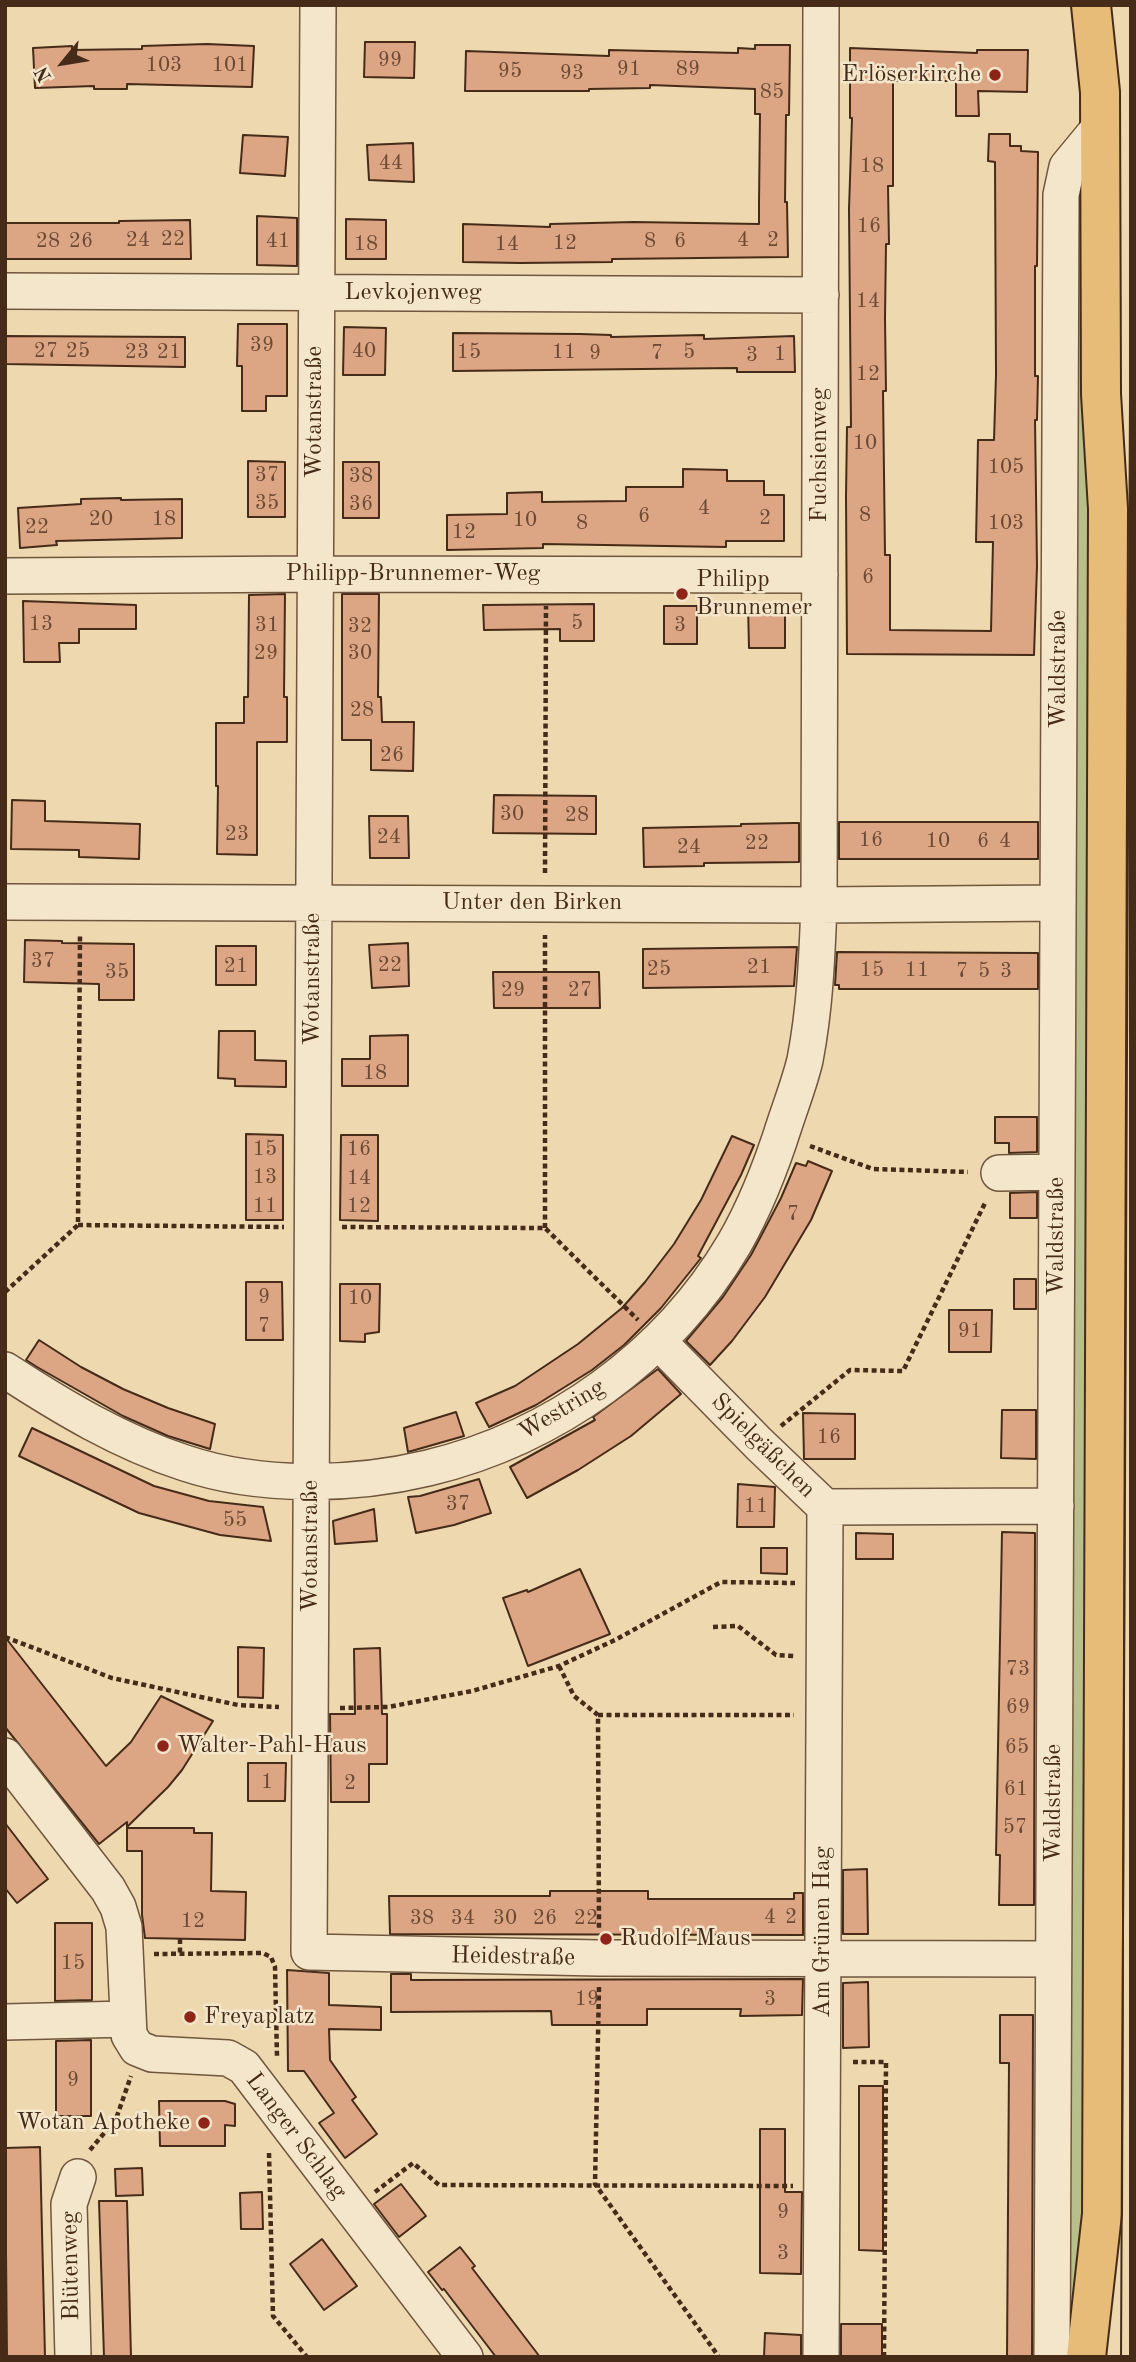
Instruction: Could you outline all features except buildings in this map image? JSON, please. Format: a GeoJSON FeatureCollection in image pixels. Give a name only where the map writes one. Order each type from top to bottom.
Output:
{"type":"FeatureCollection","features":[{"type":"Feature","properties":{"kind":"main road","name":"Waldstraße"},"geometry":{"type":"LineString","coordinates":[[1086,2357],[1102,2214],[1108,509],[1101,394],[1100,92],[1091,5]]}},
{"type":"Feature","properties":{"kind":"street","name":"Wotanstraße"},"geometry":{"type":"LineString","coordinates":[[309,1952],[318,5]]}},
{"type":"Feature","properties":{"kind":"street","name":"Fuchsienweg"},"geometry":{"type":"LineString","coordinates":[[819,905],[821,5]]}},
{"type":"Feature","properties":{"kind":"street","name":"Waldstraße"},"geometry":{"type":"LineString","coordinates":[[1052,2357],[1061,195],[1067,167],[1100,127]]}},
{"type":"Feature","properties":{"kind":"street","name":"Levkojenweg"},"geometry":{"type":"LineString","coordinates":[[5,290],[821,295]]}},
{"type":"Feature","properties":{"kind":"street","name":"Philipp-Brunnemer-Weg"},"geometry":{"type":"LineString","coordinates":[[5,576],[315,573],[820,575]]}},
{"type":"Feature","properties":{"kind":"street","name":"Unter den Birken"},"geometry":{"type":"LineString","coordinates":[[5,902],[819,905],[1058,903]]}},
{"type":"Feature","properties":{"kind":"street","name":"Westring"},"geometry":{"type":"LineString","coordinates":[[5,1370],[55,1403],[117,1437],[187,1464],[247,1477],[311,1482],[364,1480],[411,1472],[491,1449],[552,1421],[606,1386],[658,1341],[702,1291],[734,1244],[758,1196],[781,1136],[804,1063],[815,1000],[819,905]]}},
{"type":"Feature","properties":{"kind":"street"},"geometry":{"type":"LineString","coordinates":[[999,1173],[1057,1172]]}},
{"type":"Feature","properties":{"kind":"street","name":"Spielgäßchen"},"geometry":{"type":"LineString","coordinates":[[658,1341],[825,1507],[1056,1506]]}},
{"type":"Feature","properties":{"kind":"street","name":"Am Grünen Hag"},"geometry":{"type":"LineString","coordinates":[[821,2357],[825,1507]]}},
{"type":"Feature","properties":{"kind":"street"},"geometry":{"type":"LineString","coordinates":[[5,1756],[108,1889],[121,1916],[132,2034]]}},
{"type":"Feature","properties":{"kind":"street","name":"Heidestraße"},"geometry":{"type":"LineString","coordinates":[[309,1952],[599,1958],[1053,1958]]}},
{"type":"Feature","properties":{"kind":"street","name":"Langer Schlag"},"geometry":{"type":"LineString","coordinates":[[5,2022],[132,2034],[152,2054],[228,2058],[244,2067],[465,2357]]}},
{"type":"Feature","properties":{"kind":"street","name":"Blütenweg"},"geometry":{"type":"LineString","coordinates":[[73,2357],[69,2204],[78,2177]]}},
{"type":"Feature","properties":{"kind":"path"},"geometry":{"type":"LineString","coordinates":[[5,1292],[78,1225],[80,902]]}},
{"type":"Feature","properties":{"kind":"path"},"geometry":{"type":"LineString","coordinates":[[759,1444],[850,1370],[903,1371],[999,1173],[873,1170],[781,1136]]}},
{"type":"Feature","properties":{"kind":"path"},"geometry":{"type":"LineString","coordinates":[[545,1228],[658,1341]]}},
{"type":"Feature","properties":{"kind":"path"},"geometry":{"type":"LineString","coordinates":[[5,1637],[112,1678],[238,1705],[310,1709],[388,1707],[472,1691],[559,1666],[615,1640],[721,1582],[824,1583]]}},
{"type":"Feature","properties":{"kind":"path"},"geometry":{"type":"LineString","coordinates":[[713,1627],[738,1626],[776,1655]]}},
{"type":"Feature","properties":{"kind":"path"},"geometry":{"type":"LineString","coordinates":[[559,1666],[573,1696],[598,1715],[824,1715]]}},
{"type":"Feature","properties":{"kind":"path"},"geometry":{"type":"LineString","coordinates":[[598,1715],[599,1939]]}},
{"type":"Feature","properties":{"kind":"path"},"geometry":{"type":"LineString","coordinates":[[180,1938],[180,1954]]}},
{"type":"Feature","properties":{"kind":"path"},"geometry":{"type":"LineString","coordinates":[[125,1955],[263,1953],[271,1957],[275,1967],[278,2075],[268,2121],[273,2316],[307,2357]]}},
{"type":"Feature","properties":{"kind":"path"},"geometry":{"type":"LineString","coordinates":[[599,1975],[595,2184],[719,2357]]}},
{"type":"Feature","properties":{"kind":"path"},"geometry":{"type":"LineString","coordinates":[[78,2177],[81,2160],[116,2119],[132,2073],[132,2034]]}},
{"type":"Feature","properties":{"kind":"path"},"geometry":{"type":"LineString","coordinates":[[822,2061],[886,2062],[884,2357]]}},
{"type":"Feature","properties":{"kind":"path"},"geometry":{"type":"LineString","coordinates":[[352,2209],[413,2163],[439,2185],[822,2186]]}},
{"type":"Feature","properties":{"kind":"green space"},"geometry":{"type":"Polygon","coordinates":[[[1083,157],[1092,506],[1083,2222],[1069,2357],[1071,207],[1083,157]]]}},
{"type":"Feature","properties":{"kind":"tram line"},"geometry":{"type":"LineString","coordinates":[[1130,5],[1131,25]]}},
{"type":"Feature","properties":{"kind":"tram line"},"geometry":{"type":"LineString","coordinates":[[1121,2357],[1131,177]]}},
{"type":"Feature","properties":{"kind":"place","name":"Erlöserkirche"},"geometry":{"type":"Point","coordinates":[995,75]}},
{"type":"Feature","properties":{"kind":"place","name":"Philipp Brunnemer"},"geometry":{"type":"Point","coordinates":[682,594]}},
{"type":"Feature","properties":{"kind":"place","name":"Walter-Pahl-Haus"},"geometry":{"type":"Point","coordinates":[163,1746]}},
{"type":"Feature","properties":{"kind":"place","name":"Rudolf Maus"},"geometry":{"type":"Point","coordinates":[606,1939]}},
{"type":"Feature","properties":{"kind":"place","name":"Freyaplatz"},"geometry":{"type":"Point","coordinates":[190,2017]}},
{"type":"Feature","properties":{"kind":"place","name":"Wotan Apotheke"},"geometry":{"type":"Point","coordinates":[204,2123]}}]}
